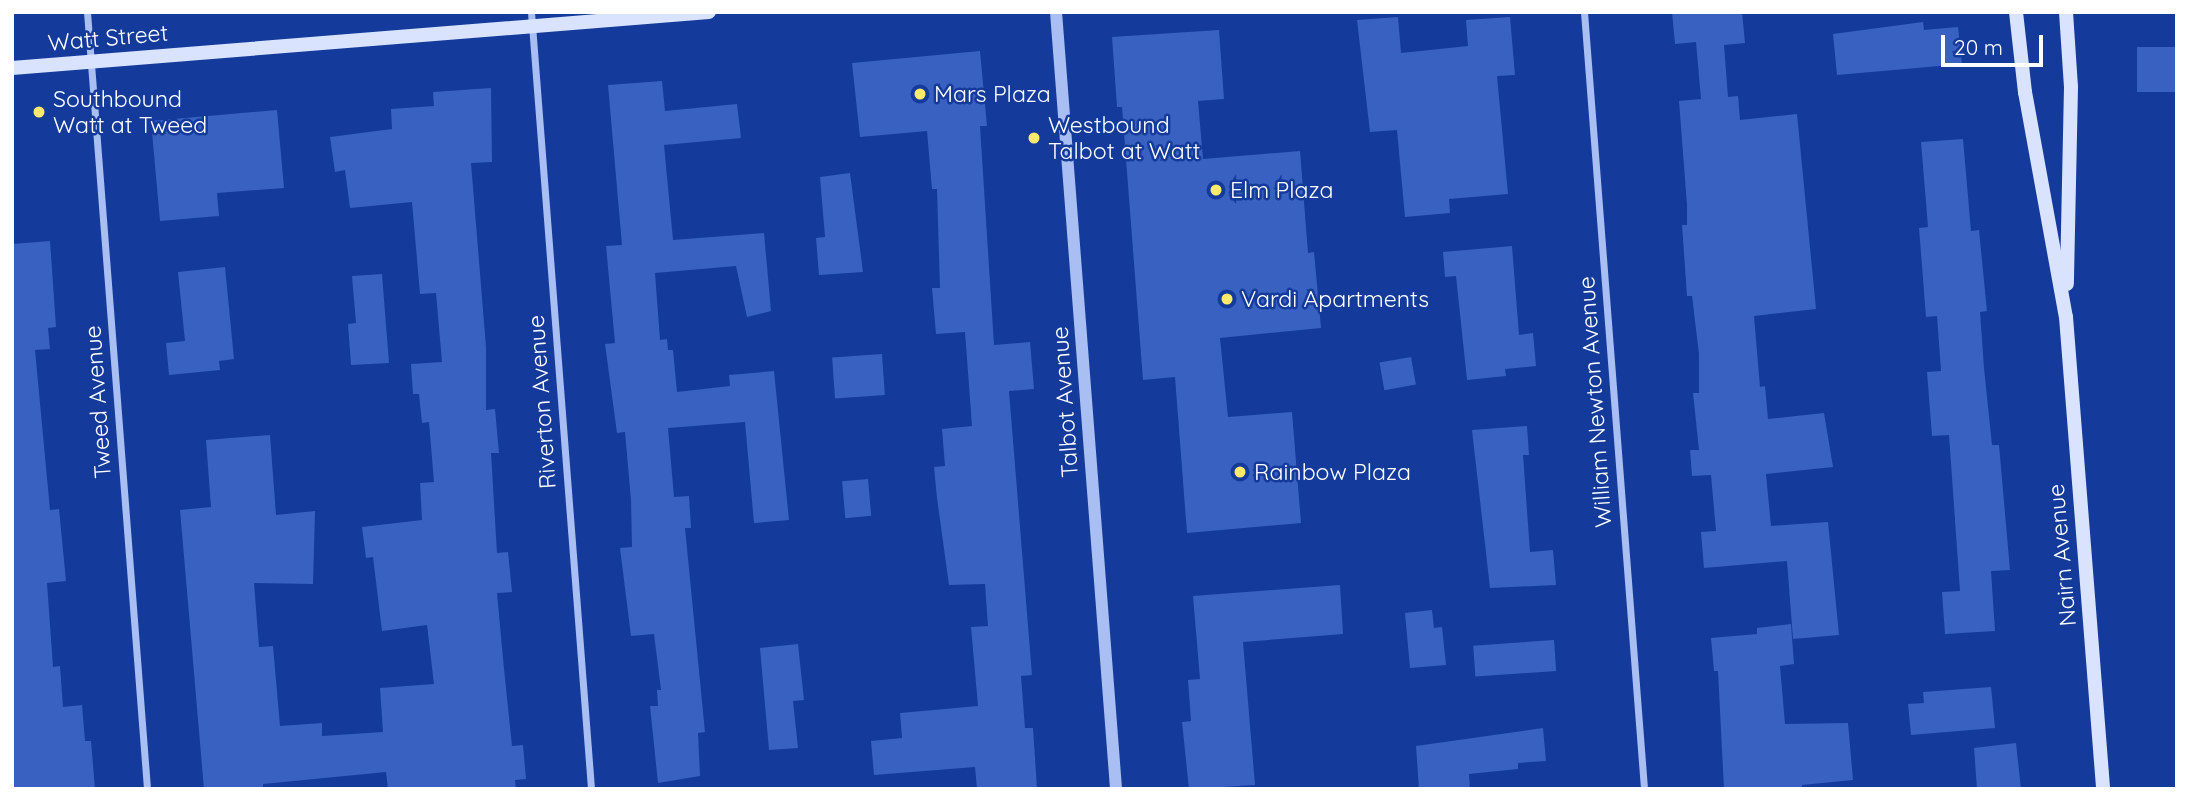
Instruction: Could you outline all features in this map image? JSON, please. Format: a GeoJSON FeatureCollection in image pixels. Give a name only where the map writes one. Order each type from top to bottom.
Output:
{"type":"FeatureCollection","features":[{"type":"Feature","properties":{"kind":"main road","name":"Watt Street"},"geometry":{"type":"LineString","coordinates":[[12,68],[532,20],[709,12]]}},
{"type":"Feature","properties":{"kind":"main road","name":"Nairn Avenue"},"geometry":{"type":"LineString","coordinates":[[2016,12],[2025,92],[2066,317]]}},
{"type":"Feature","properties":{"kind":"main road","name":"Nairn Avenue"},"geometry":{"type":"LineString","coordinates":[[2066,12],[2071,87],[2066,317],[2103,789]]}},
{"type":"Feature","properties":{"kind":"street","name":"Tweed Avenue"},"geometry":{"type":"LineString","coordinates":[[87,12],[147,789]]}},
{"type":"Feature","properties":{"kind":"street","name":"Talbot Avenue"},"geometry":{"type":"LineString","coordinates":[[1056,12],[1116,789]]}},
{"type":"Feature","properties":{"kind":"street","name":"William Newton Avenue"},"geometry":{"type":"LineString","coordinates":[[1584,12],[1644,789]]}},
{"type":"Feature","properties":{"kind":"street","name":"Riverton Avenue"},"geometry":{"type":"LineString","coordinates":[[532,20],[591,789]]}},
{"type":"Feature","properties":{"kind":"building"},"geometry":{"type":"Polygon","coordinates":[[[1672,12],[1742,12],[1745,43],[1724,45],[1728,97],[1738,96],[1740,120],[1797,114],[1816,309],[1754,316],[1760,387],[1765,386],[1768,419],[1824,413],[1833,467],[1766,474],[1771,526],[1828,522],[1839,635],[1793,639],[1787,561],[1704,568],[1701,532],[1716,531],[1711,475],[1692,476],[1690,450],[1699,450],[1693,393],[1699,393],[1699,354],[1692,296],[1687,296],[1682,225],[1687,225],[1687,205],[1679,101],[1701,99],[1696,42],[1675,44],[1672,12]]]}},
{"type":"Feature","properties":{"kind":"building"},"geometry":{"type":"Polygon","coordinates":[[[1398,17],[1401,53],[1468,46],[1466,20],[1510,17],[1515,75],[1497,76],[1508,194],[1449,199],[1450,213],[1405,217],[1397,130],[1370,132],[1357,20],[1398,17]]]}},
{"type":"Feature","properties":{"kind":"building"},"geometry":{"type":"Polygon","coordinates":[[[1923,22],[1924,30],[1958,27],[1962,64],[1837,75],[1833,34],[1923,22]]]}},
{"type":"Feature","properties":{"kind":"building"},"geometry":{"type":"Polygon","coordinates":[[[1219,30],[1224,99],[1198,101],[1203,159],[1300,151],[1308,253],[1314,252],[1321,328],[1220,338],[1228,417],[1292,412],[1301,523],[1187,533],[1175,377],[1143,380],[1122,107],[1117,107],[1112,37],[1219,30]]]}},
{"type":"Feature","properties":{"kind":"building"},"geometry":{"type":"Polygon","coordinates":[[[2137,47],[2177,47],[2177,92],[2137,92],[2137,47]]]}},
{"type":"Feature","properties":{"kind":"building"},"geometry":{"type":"Polygon","coordinates":[[[980,51],[987,126],[980,126],[994,345],[1030,342],[1034,389],[1009,391],[1032,675],[1021,676],[1025,728],[1033,728],[1037,789],[977,789],[975,767],[874,775],[871,741],[902,738],[900,713],[978,706],[971,627],[988,626],[985,584],[949,585],[937,498],[934,467],[945,466],[942,429],[972,426],[965,332],[936,334],[932,288],[940,288],[937,189],[932,189],[927,131],[860,137],[852,63],[980,51]]]}},
{"type":"Feature","properties":{"kind":"building"},"geometry":{"type":"Polygon","coordinates":[[[662,81],[665,111],[737,104],[741,138],[664,145],[673,240],[764,233],[771,311],[747,317],[736,266],[655,273],[660,340],[667,339],[668,350],[673,350],[677,392],[730,386],[729,375],[774,371],[789,520],[754,523],[745,422],[668,428],[674,497],[689,496],[691,528],[685,528],[705,732],[698,733],[700,776],[658,783],[650,706],[658,706],[657,690],[661,690],[654,634],[631,636],[620,548],[632,547],[625,432],[617,433],[605,344],[615,343],[606,246],[622,245],[608,85],[662,81]]]}},
{"type":"Feature","properties":{"kind":"building"},"geometry":{"type":"Polygon","coordinates":[[[491,88],[492,162],[471,163],[486,347],[486,410],[495,409],[499,453],[491,453],[497,553],[508,552],[512,592],[497,593],[512,746],[523,745],[526,779],[515,780],[516,789],[388,789],[386,772],[263,784],[263,789],[204,789],[180,510],[211,507],[206,440],[270,435],[276,515],[315,511],[313,584],[254,583],[259,647],[273,646],[280,726],[322,723],[322,736],[383,732],[380,688],[434,684],[427,625],[382,631],[373,557],[366,558],[362,527],[422,520],[420,483],[434,482],[429,422],[422,423],[419,394],[413,394],[411,364],[442,362],[436,293],[420,294],[412,202],[350,208],[345,170],[335,172],[330,137],[392,129],[391,109],[434,106],[433,92],[491,88]]]}},
{"type":"Feature","properties":{"kind":"building"},"geometry":{"type":"Polygon","coordinates":[[[277,110],[284,188],[217,193],[219,216],[160,221],[151,121],[277,110]]]}},
{"type":"Feature","properties":{"kind":"building"},"geometry":{"type":"Polygon","coordinates":[[[1963,139],[1971,231],[1979,230],[1987,311],[1980,312],[1984,368],[1992,445],[1999,445],[2010,570],[1991,571],[1995,631],[1945,634],[1942,592],[1960,591],[1949,435],[1932,436],[1927,372],[1941,371],[1937,316],[1926,317],[1919,228],[1928,227],[1921,142],[1963,139]]]}},
{"type":"Feature","properties":{"kind":"building"},"geometry":{"type":"Polygon","coordinates":[[[850,173],[863,272],[819,275],[816,238],[825,237],[820,177],[850,173]]]}},
{"type":"Feature","properties":{"kind":"building"},"geometry":{"type":"Polygon","coordinates":[[[50,241],[56,327],[48,328],[50,349],[35,350],[50,510],[59,509],[66,581],[47,583],[53,667],[60,666],[63,707],[82,705],[85,741],[91,741],[95,789],[15,789],[12,781],[12,244],[50,241]]]}},
{"type":"Feature","properties":{"kind":"building"},"geometry":{"type":"Polygon","coordinates":[[[1512,246],[1519,335],[1533,333],[1536,366],[1505,369],[1506,376],[1467,380],[1456,276],[1445,277],[1443,252],[1512,246]]]}},
{"type":"Feature","properties":{"kind":"building"},"geometry":{"type":"Polygon","coordinates":[[[225,267],[234,359],[219,361],[220,370],[169,375],[166,343],[185,341],[178,272],[225,267]]]}},
{"type":"Feature","properties":{"kind":"building"},"geometry":{"type":"Polygon","coordinates":[[[382,274],[389,363],[351,365],[348,324],[356,323],[352,276],[382,274]]]}},
{"type":"Feature","properties":{"kind":"building"},"geometry":{"type":"Polygon","coordinates":[[[882,354],[885,395],[835,398],[832,357],[882,354]]]}},
{"type":"Feature","properties":{"kind":"building"},"geometry":{"type":"Polygon","coordinates":[[[1411,357],[1416,385],[1384,390],[1379,363],[1411,357]]]}},
{"type":"Feature","properties":{"kind":"building"},"geometry":{"type":"Polygon","coordinates":[[[1527,426],[1529,455],[1523,455],[1530,552],[1553,550],[1556,585],[1490,588],[1472,430],[1527,426]]]}},
{"type":"Feature","properties":{"kind":"building"},"geometry":{"type":"Polygon","coordinates":[[[868,479],[871,516],[845,518],[842,481],[868,479]]]}},
{"type":"Feature","properties":{"kind":"building"},"geometry":{"type":"Polygon","coordinates":[[[1340,585],[1343,634],[1243,642],[1255,785],[1189,789],[1182,722],[1191,721],[1188,680],[1200,679],[1193,596],[1340,585]]]}},
{"type":"Feature","properties":{"kind":"building"},"geometry":{"type":"Polygon","coordinates":[[[1432,610],[1434,628],[1442,627],[1446,665],[1410,668],[1405,613],[1432,610]]]}},
{"type":"Feature","properties":{"kind":"building"},"geometry":{"type":"Polygon","coordinates":[[[1791,624],[1794,664],[1780,666],[1785,724],[1848,723],[1853,780],[1802,785],[1802,789],[1724,789],[1718,671],[1714,671],[1711,638],[1757,634],[1757,628],[1791,624]]]}},
{"type":"Feature","properties":{"kind":"building"},"geometry":{"type":"Polygon","coordinates":[[[1554,640],[1556,671],[1475,677],[1473,646],[1554,640]]]}},
{"type":"Feature","properties":{"kind":"building"},"geometry":{"type":"Polygon","coordinates":[[[798,644],[804,700],[793,701],[798,748],[769,750],[760,648],[798,644]]]}},
{"type":"Feature","properties":{"kind":"building"},"geometry":{"type":"Polygon","coordinates":[[[1991,687],[1995,728],[1911,735],[1908,704],[1924,703],[1923,692],[1991,687]]]}},
{"type":"Feature","properties":{"kind":"building"},"geometry":{"type":"Polygon","coordinates":[[[1543,728],[1546,761],[1518,763],[1518,769],[1469,774],[1470,789],[1419,789],[1416,746],[1543,728]]]}},
{"type":"Feature","properties":{"kind":"building"},"geometry":{"type":"Polygon","coordinates":[[[2016,743],[2021,789],[1977,789],[1974,748],[2016,743]]]}},
{"type":"Feature","properties":{"kind":"place","name":"Mars Plaza"},"geometry":{"type":"Point","coordinates":[920,94]}},
{"type":"Feature","properties":{"kind":"place","name":"Southbound Watt at Tweed"},"geometry":{"type":"Point","coordinates":[39,112]}},
{"type":"Feature","properties":{"kind":"place","name":"Westbound Talbot at Watt"},"geometry":{"type":"Point","coordinates":[1034,138]}},
{"type":"Feature","properties":{"kind":"place","name":"Elm Plaza"},"geometry":{"type":"Point","coordinates":[1216,190]}},
{"type":"Feature","properties":{"kind":"place","name":"Vardi Apartments"},"geometry":{"type":"Point","coordinates":[1227,299]}},
{"type":"Feature","properties":{"kind":"place","name":"Rainbow Plaza"},"geometry":{"type":"Point","coordinates":[1240,472]}}]}
